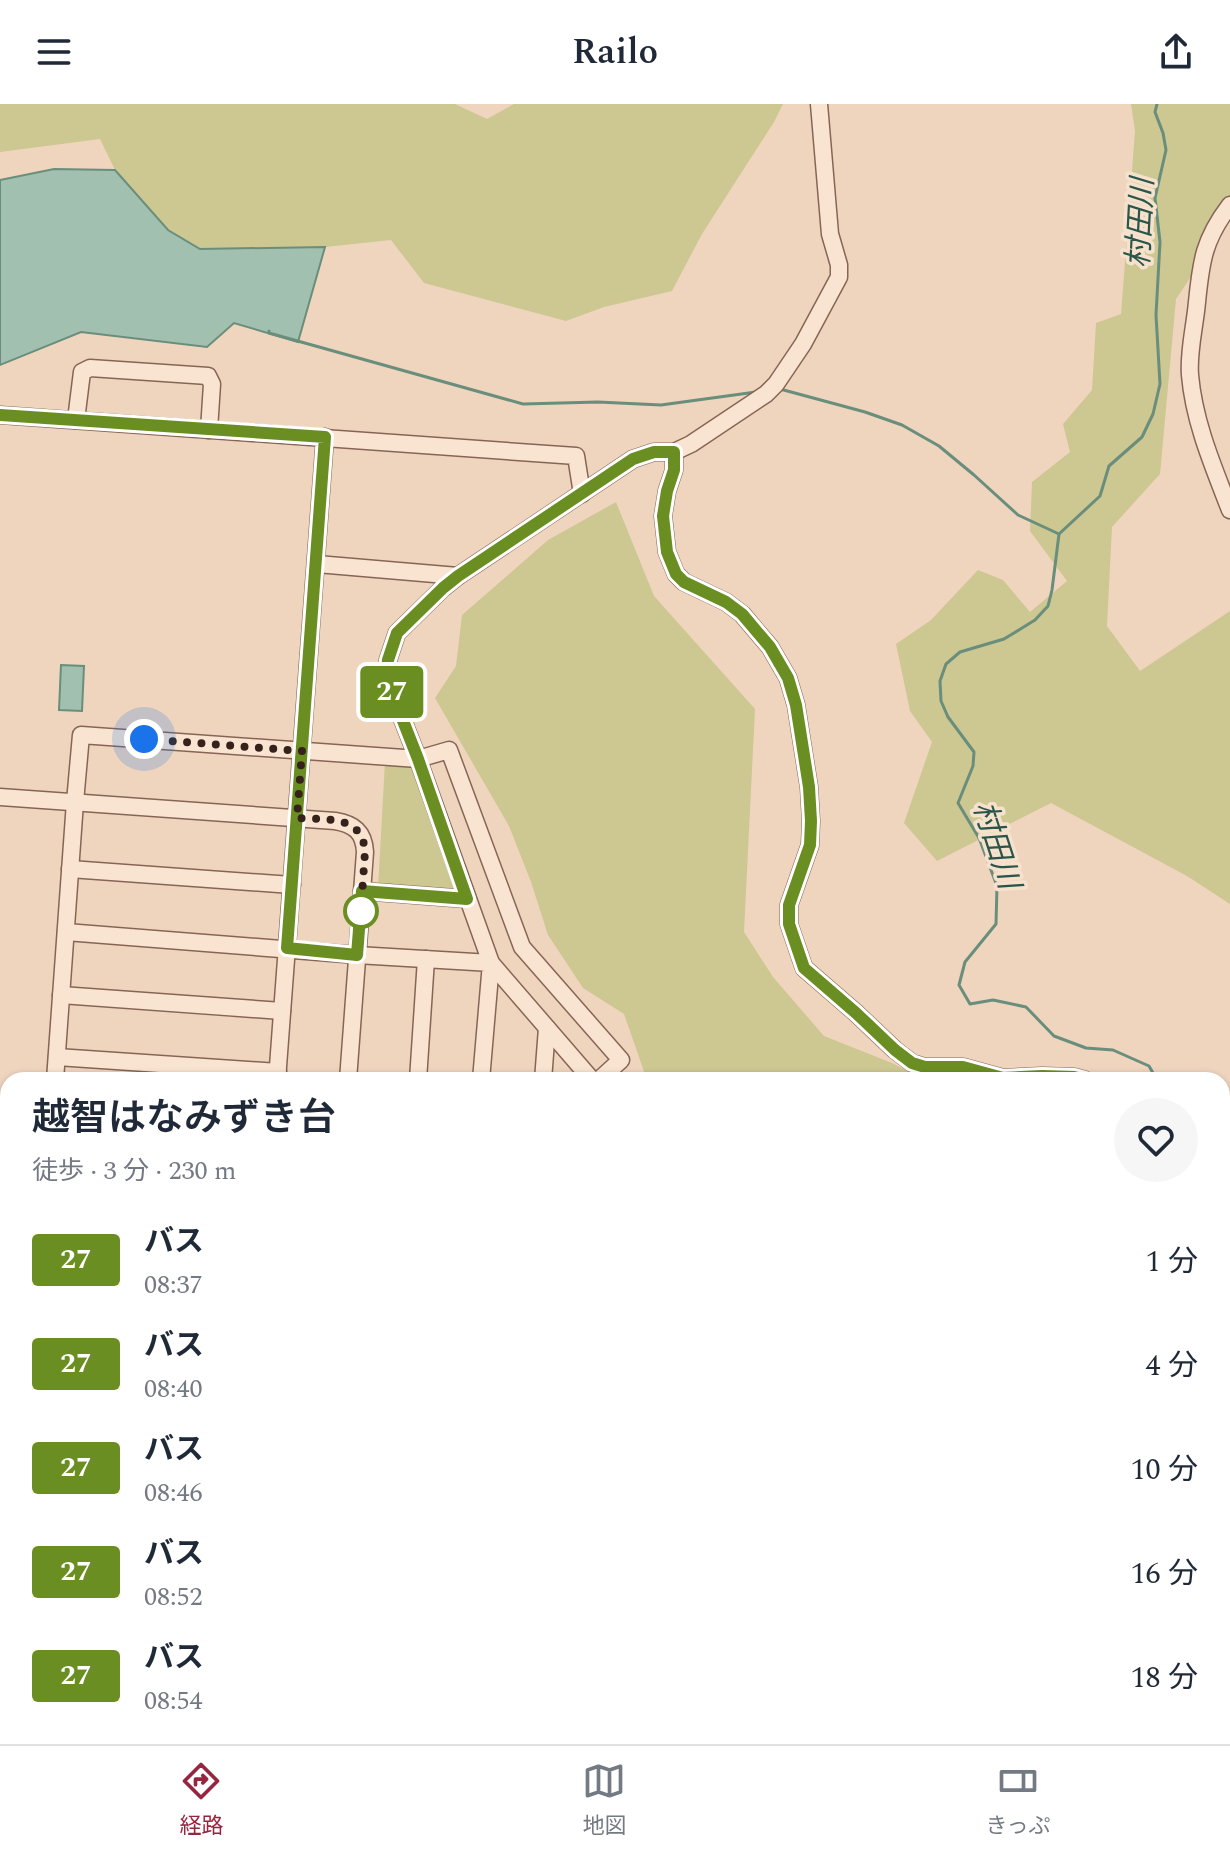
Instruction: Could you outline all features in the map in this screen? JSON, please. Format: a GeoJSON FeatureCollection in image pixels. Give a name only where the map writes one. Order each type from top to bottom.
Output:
{"type":"FeatureCollection","features":[{"type":"Feature","properties":{"kind":"street"},"geometry":{"type":"LineString","coordinates":[[585,1072],[491,963],[389,685],[386,674],[388,660],[397,633],[458,576],[633,459],[654,452],[674,452],[691,444],[771,389],[803,344],[839,277],[839,265],[830,234],[819,104]]}},
{"type":"Feature","properties":{"kind":"street"},"geometry":{"type":"LineString","coordinates":[[1230,205],[1210,238],[1202,260],[1190,372],[1201,432],[1230,510]]}},
{"type":"Feature","properties":{"kind":"street"},"geometry":{"type":"LineString","coordinates":[[76,420],[82,372],[85,369],[208,376],[212,384],[209,430]]}},
{"type":"Feature","properties":{"kind":"street"},"geometry":{"type":"LineString","coordinates":[[0,415],[576,456],[582,494]]}},
{"type":"Feature","properties":{"kind":"street"},"geometry":{"type":"LineString","coordinates":[[278,1072],[325,437]]}},
{"type":"Feature","properties":{"kind":"street"},"geometry":{"type":"LineString","coordinates":[[674,452],[674,470],[663,516],[667,552],[676,574],[684,582],[726,602],[742,614],[770,647],[788,678],[796,705],[811,821],[810,845],[789,905],[789,924],[804,968],[912,1063],[925,1067],[963,1067],[981,1072]]}},
{"type":"Feature","properties":{"kind":"street"},"geometry":{"type":"LineString","coordinates":[[317,564],[458,576]]}},
{"type":"Feature","properties":{"kind":"street"},"geometry":{"type":"LineString","coordinates":[[56,1072],[81,735],[418,759],[449,750],[522,947],[621,1060],[608,1072]]}},
{"type":"Feature","properties":{"kind":"street"},"geometry":{"type":"LineString","coordinates":[[0,797],[297,818],[354,826],[365,842],[365,852],[349,1072]]}},
{"type":"Feature","properties":{"kind":"street"},"geometry":{"type":"LineString","coordinates":[[70,869],[292,885]]}},
{"type":"Feature","properties":{"kind":"street"},"geometry":{"type":"LineString","coordinates":[[362,891],[467,899]]}},
{"type":"Feature","properties":{"kind":"street"},"geometry":{"type":"LineString","coordinates":[[66,932],[491,963]]}},
{"type":"Feature","properties":{"kind":"street"},"geometry":{"type":"LineString","coordinates":[[419,1072],[426,959]]}},
{"type":"Feature","properties":{"kind":"street"},"geometry":{"type":"LineString","coordinates":[[482,1072],[491,963]]}},
{"type":"Feature","properties":{"kind":"street"},"geometry":{"type":"LineString","coordinates":[[61,995],[282,1011]]}},
{"type":"Feature","properties":{"kind":"street"},"geometry":{"type":"LineString","coordinates":[[544,1072],[547,1028]]}},
{"type":"Feature","properties":{"kind":"street"},"geometry":{"type":"LineString","coordinates":[[57,1057],[231,1072]]}},
{"type":"Feature","properties":{"kind":"shaded area"},"geometry":{"type":"Polygon","coordinates":[[[0,104],[455,104],[487,119],[514,104],[783,104],[702,234],[672,291],[604,307],[566,321],[424,283],[391,240],[325,247],[200,249],[168,230],[115,170],[100,139],[0,152],[0,104]]]}},
{"type":"Feature","properties":{"kind":"shaded area"},"geometry":{"type":"Polygon","coordinates":[[[1131,104],[1230,104],[1230,219],[1176,299],[1160,474],[1112,527],[1107,626],[1140,671],[1230,611],[1230,904],[1187,876],[1051,803],[937,861],[904,823],[932,742],[910,711],[896,644],[931,620],[978,570],[1003,580],[1030,612],[1067,581],[1030,531],[1032,482],[1070,452],[1063,424],[1092,390],[1096,323],[1121,314],[1135,131],[1131,104]]]}},
{"type":"Feature","properties":{"kind":"shaded area"},"geometry":{"type":"Polygon","coordinates":[[[54,169],[115,170],[168,230],[200,249],[325,247],[298,342],[234,323],[207,347],[81,332],[0,365],[0,180],[54,169]]]}},
{"type":"Feature","properties":{"kind":"shaded area"},"geometry":{"type":"Polygon","coordinates":[[[616,502],[654,596],[755,709],[744,932],[773,977],[824,1036],[909,1072],[644,1072],[624,1014],[583,988],[548,935],[509,826],[435,698],[456,666],[462,615],[548,540],[616,502]]]}},
{"type":"Feature","properties":{"kind":"shaded area"},"geometry":{"type":"Polygon","coordinates":[[[61,665],[84,666],[82,711],[59,710],[61,665]]]}},
{"type":"Feature","properties":{"kind":"shaded area"},"geometry":{"type":"Polygon","coordinates":[[[385,762],[411,764],[417,768],[461,888],[455,893],[378,888],[385,762]]]}},
{"type":"Feature","properties":{"kind":"waterway","name":"村田川"},"geometry":{"type":"LineString","coordinates":[[1152,1072],[1149,1066],[1113,1050],[1086,1048],[1054,1036],[1026,1007],[993,1000],[970,1004],[959,985],[965,962],[996,924],[997,886],[979,838],[958,803],[973,766],[974,752],[948,717],[941,701],[940,681],[946,664],[960,652],[1004,639],[1035,620],[1048,606],[1059,534],[1100,496],[1109,466],[1142,437],[1153,414],[1160,384],[1156,315],[1160,242],[1155,198],[1166,150],[1155,112],[1157,104]]}},
{"type":"Feature","properties":{"kind":"waterway"},"geometry":{"type":"LineString","coordinates":[[269,331],[523,404],[598,402],[661,405],[756,392]]}},
{"type":"Feature","properties":{"kind":"waterway"},"geometry":{"type":"LineString","coordinates":[[780,389],[902,425],[939,446],[1018,515],[1059,534]]}},
{"type":"Feature","properties":{"kind":"bus line","name":"27"},"geometry":{"type":"LineString","coordinates":[[0,415],[325,437],[287,948],[357,955],[362,891],[467,899],[386,674],[397,633],[458,576],[613,471],[633,459],[654,452],[674,452],[674,470],[663,516],[667,552],[676,574],[684,582],[726,602],[742,614],[770,647],[788,678],[796,705],[811,821],[810,845],[789,905],[789,924],[804,968],[912,1063],[925,1067],[963,1067],[981,1072]]}},
{"type":"Feature","properties":{"kind":"route"},"geometry":{"type":"LineString","coordinates":[[144,739],[302,751],[297,818],[346,823],[361,834],[365,852],[360,923],[361,911]]}}]}
